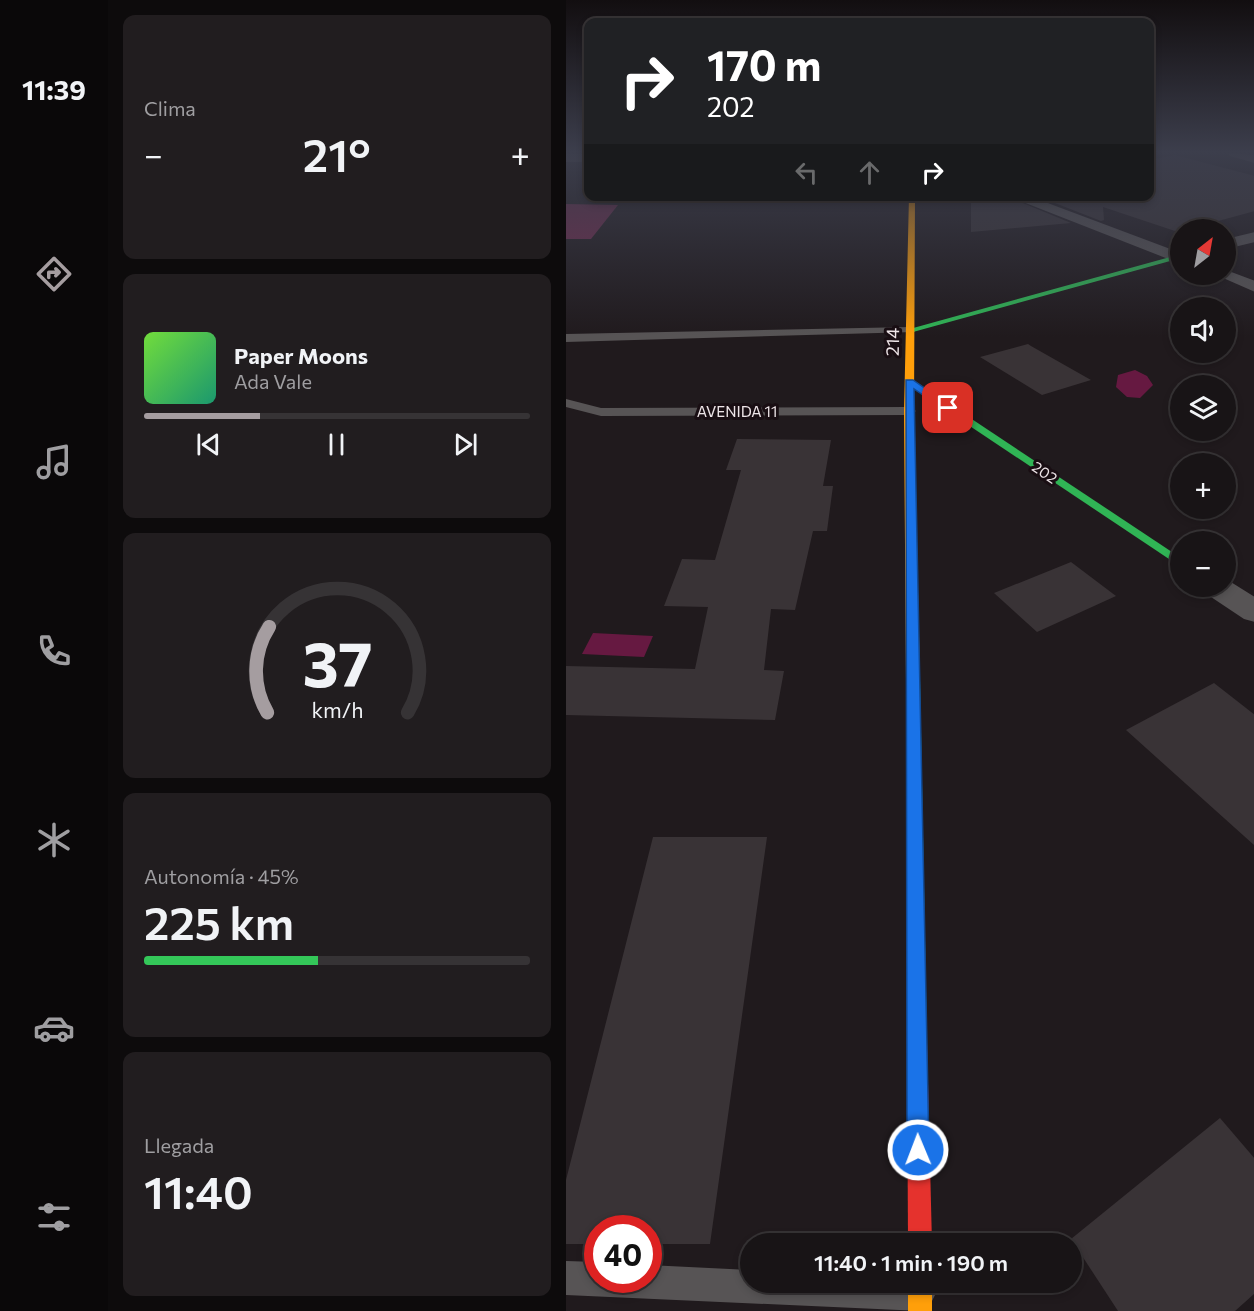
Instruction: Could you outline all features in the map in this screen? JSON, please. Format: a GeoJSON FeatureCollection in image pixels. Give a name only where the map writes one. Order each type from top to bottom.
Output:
{"type":"FeatureCollection","features":[{"type":"Feature","properties":{"kind":"street","name":"214"},"geometry":{"type":"LineString","coordinates":[[912,214],[909,411],[920,1233]]}},
{"type":"Feature","properties":{"kind":"street"},"geometry":{"type":"LineString","coordinates":[[1064,214],[1170,253]]}},
{"type":"Feature","properties":{"kind":"street"},"geometry":{"type":"LineString","coordinates":[[1236,242],[1254,237]]}},
{"type":"Feature","properties":{"kind":"street"},"geometry":{"type":"LineString","coordinates":[[910,330],[1170,260]]}},
{"type":"Feature","properties":{"kind":"street"},"geometry":{"type":"LineString","coordinates":[[1236,280],[1254,287]]}},
{"type":"Feature","properties":{"kind":"street","name":"202"},"geometry":{"type":"LineString","coordinates":[[910,382],[1170,556]]}},
{"type":"Feature","properties":{"kind":"street"},"geometry":{"type":"LineString","coordinates":[[1233,597],[1254,612]]}},
{"type":"Feature","properties":{"kind":"lane"},"geometry":{"type":"LineString","coordinates":[[566,338],[910,330]]}},
{"type":"Feature","properties":{"kind":"lane","name":"AVENIDA 11"},"geometry":{"type":"LineString","coordinates":[[568,410],[601,412],[909,411]]}},
{"type":"Feature","properties":{"kind":"lane"},"geometry":{"type":"LineString","coordinates":[[566,1278],[920,1296]]}},
{"type":"Feature","properties":{"kind":"shaded area"},"geometry":{"type":"Polygon","coordinates":[[[566,214],[611,214],[591,239],[566,239],[566,214]]]}},
{"type":"Feature","properties":{"kind":"shaded area"},"geometry":{"type":"Polygon","coordinates":[[[1135,370],[1147,376],[1153,385],[1140,398],[1127,397],[1116,387],[1118,375],[1135,370]]]}},
{"type":"Feature","properties":{"kind":"shaded area"},"geometry":{"type":"Polygon","coordinates":[[[593,633],[653,636],[644,657],[582,654],[593,633]]]}},
{"type":"Feature","properties":{"kind":"building"},"geometry":{"type":"Polygon","coordinates":[[[971,214],[1050,214],[1071,223],[971,232],[971,214]]]}},
{"type":"Feature","properties":{"kind":"building"},"geometry":{"type":"Polygon","coordinates":[[[1084,214],[1104,214],[1104,220],[1101,221],[1084,214]]]}},
{"type":"Feature","properties":{"kind":"building"},"geometry":{"type":"Polygon","coordinates":[[[1125,214],[1243,214],[1226,219],[1170,219],[1170,229],[1125,214]]]}},
{"type":"Feature","properties":{"kind":"building"},"geometry":{"type":"Polygon","coordinates":[[[1028,344],[1091,380],[1042,395],[980,357],[1028,344]]]}},
{"type":"Feature","properties":{"kind":"building"},"geometry":{"type":"Polygon","coordinates":[[[737,439],[831,440],[823,486],[833,486],[827,531],[813,531],[795,610],[771,609],[764,670],[784,671],[775,720],[566,715],[566,666],[695,669],[708,607],[664,606],[682,559],[715,560],[741,470],[726,470],[737,439]]]}},
{"type":"Feature","properties":{"kind":"building"},"geometry":{"type":"Polygon","coordinates":[[[1071,562],[1116,596],[1037,632],[994,593],[1071,562]]]}},
{"type":"Feature","properties":{"kind":"building"},"geometry":{"type":"Polygon","coordinates":[[[1214,683],[1255,715],[1255,846],[1126,730],[1214,683]]]}},
{"type":"Feature","properties":{"kind":"building"},"geometry":{"type":"Polygon","coordinates":[[[653,837],[767,837],[710,1244],[662,1244],[662,1215],[584,1215],[584,1244],[566,1244],[566,1180],[653,837]]]}},
{"type":"Feature","properties":{"kind":"building"},"geometry":{"type":"Polygon","coordinates":[[[1220,1118],[1255,1159],[1255,1293],[1235,1311],[1118,1311],[1082,1256],[1082,1233],[1078,1233],[1220,1118]]]}},
{"type":"Feature","properties":{"kind":"traffic: fast"},"geometry":{"type":"LineString","coordinates":[[910,330],[1170,259]]}},
{"type":"Feature","properties":{"kind":"traffic: fast"},"geometry":{"type":"LineString","coordinates":[[910,382],[1170,556]]}},
{"type":"Feature","properties":{"kind":"traffic: fast"},"geometry":{"type":"LineString","coordinates":[[913,680],[917,1043]]}},
{"type":"Feature","properties":{"kind":"traffic: slow"},"geometry":{"type":"LineString","coordinates":[[912,214],[909,411],[913,680]]}},
{"type":"Feature","properties":{"kind":"traffic: slow"},"geometry":{"type":"LineString","coordinates":[[920,1293],[920,1311]]}},
{"type":"Feature","properties":{"kind":"traffic: jam"},"geometry":{"type":"LineString","coordinates":[[917,1043],[920,1233]]}},
{"type":"Feature","properties":{"kind":"route"},"geometry":{"type":"LineString","coordinates":[[918,1150],[910,382],[948,408]]}}]}
